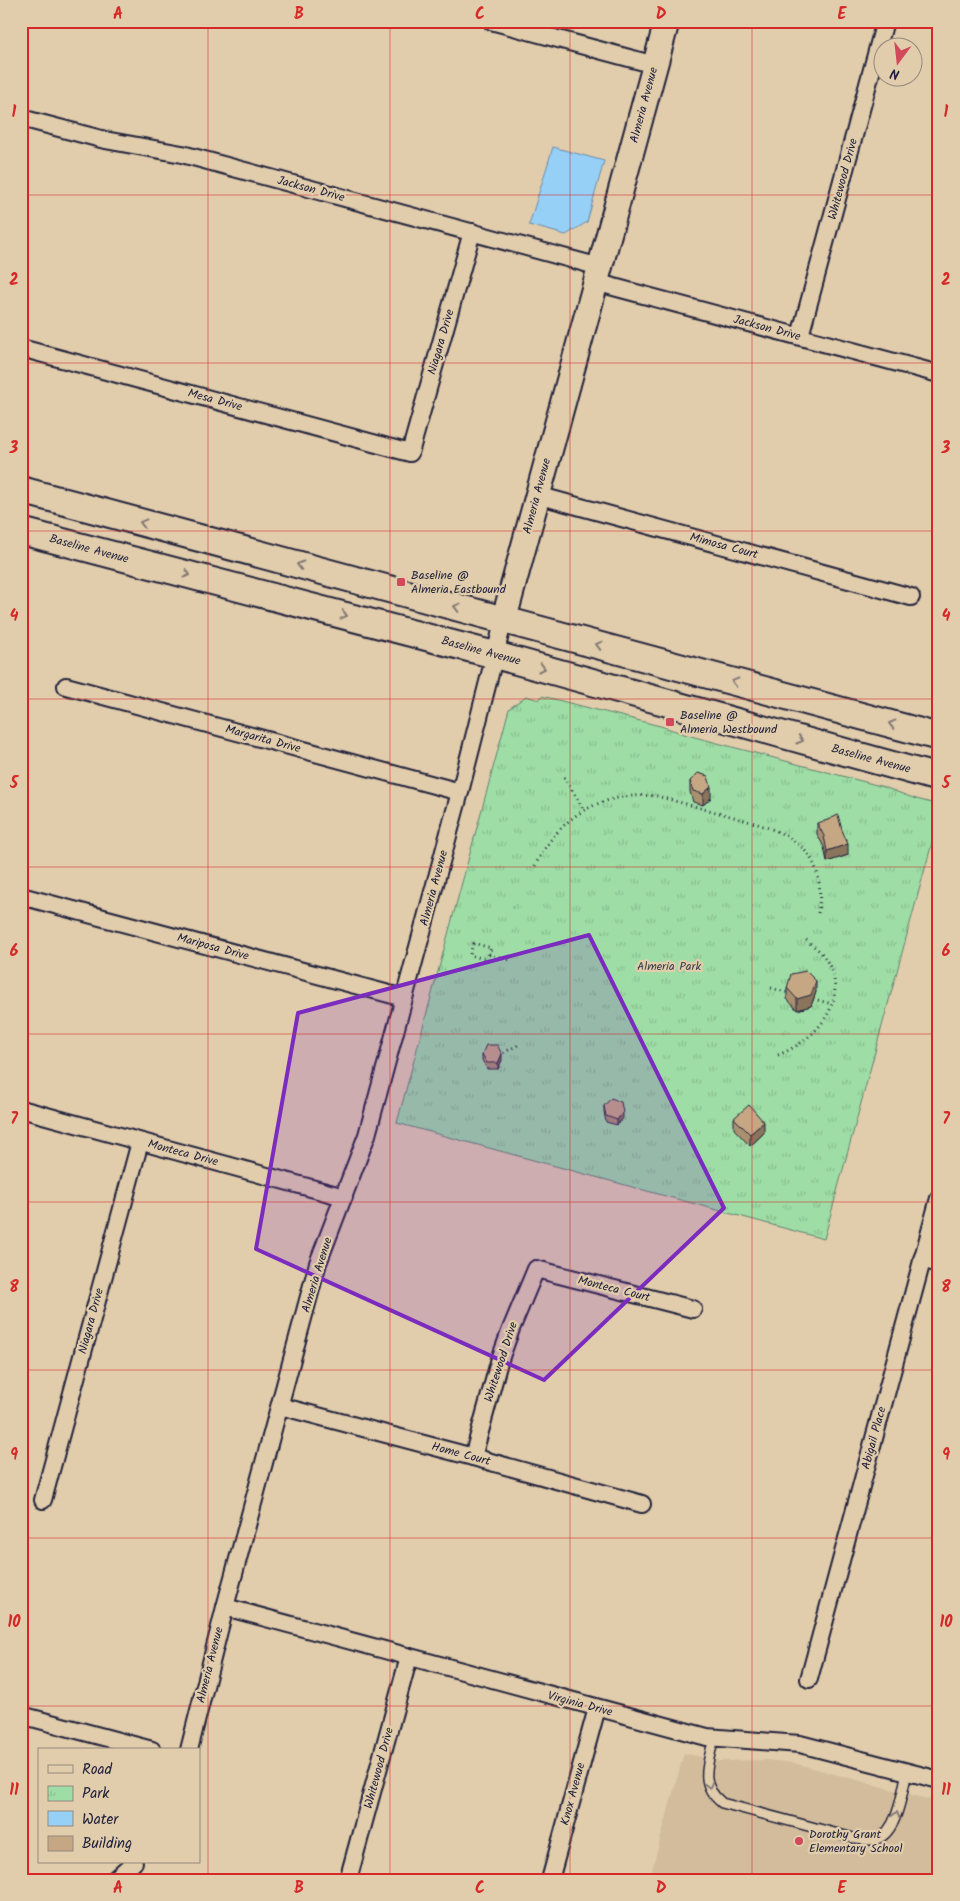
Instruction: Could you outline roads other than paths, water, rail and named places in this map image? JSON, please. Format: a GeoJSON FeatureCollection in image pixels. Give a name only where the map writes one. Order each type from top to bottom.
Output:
{"type":"FeatureCollection","features":[{"type":"Feature","properties":{"kind":"main road"},"geometry":{"type":"LineString","coordinates":[[21,490],[939,737]]}},
{"type":"Feature","properties":{"kind":"main road","name":"Baseline Avenue"},"geometry":{"type":"LineString","coordinates":[[21,531],[495,655],[939,778]]}},
{"type":"Feature","properties":{"kind":"street"},"geometry":{"type":"LineString","coordinates":[[491,21],[655,65]]}},
{"type":"Feature","properties":{"kind":"street","name":"Almeria Avenue"},"geometry":{"type":"LineString","coordinates":[[190,1748],[225,1607],[318,1263],[367,1135],[460,792],[537,495],[667,21]]}},
{"type":"Feature","properties":{"kind":"street","name":"Whitewood Drive"},"geometry":{"type":"LineString","coordinates":[[800,336],[885,21]]}},
{"type":"Feature","properties":{"kind":"street","name":"Jackson Drive"},"geometry":{"type":"LineString","coordinates":[[21,118],[105,140],[182,154],[472,232],[598,274],[800,336],[939,374]]}},
{"type":"Feature","properties":{"kind":"street","name":"Niagara Drive"},"geometry":{"type":"LineString","coordinates":[[410,453],[472,232]]}},
{"type":"Feature","properties":{"kind":"street","name":"Mesa Drive"},"geometry":{"type":"LineString","coordinates":[[21,348],[410,453]]}},
{"type":"Feature","properties":{"kind":"street","name":"Mimosa Court"},"geometry":{"type":"LineString","coordinates":[[537,495],[911,597]]}},
{"type":"Feature","properties":{"kind":"street","name":"Margarita Drive"},"geometry":{"type":"LineString","coordinates":[[66,686],[460,792]]}},
{"type":"Feature","properties":{"kind":"street","name":"Mariposa Drive"},"geometry":{"type":"LineString","coordinates":[[21,896],[404,998]]}},
{"type":"Feature","properties":{"kind":"street","name":"Monteca Drive"},"geometry":{"type":"LineString","coordinates":[[21,1110],[344,1197]]}},
{"type":"Feature","properties":{"kind":"street","name":"Niagara Drive"},"geometry":{"type":"LineString","coordinates":[[42,1500],[140,1142]]}},
{"type":"Feature","properties":{"kind":"street","name":"Abigail Place"},"geometry":{"type":"LineString","coordinates":[[809,1679],[939,1198]]}},
{"type":"Feature","properties":{"kind":"street"},"geometry":{"type":"LineString","coordinates":[[922,1259],[939,1264]]}},
{"type":"Feature","properties":{"kind":"street","name":"Whitewood Drive"},"geometry":{"type":"LineString","coordinates":[[473,1457],[510,1329],[536,1269]]}},
{"type":"Feature","properties":{"kind":"street","name":"Monteca Court"},"geometry":{"type":"LineString","coordinates":[[536,1269],[693,1309]]}},
{"type":"Feature","properties":{"kind":"street","name":"Home Court"},"geometry":{"type":"LineString","coordinates":[[280,1406],[642,1504]]}},
{"type":"Feature","properties":{"kind":"street","name":"Virginia Drive"},"geometry":{"type":"LineString","coordinates":[[225,1607],[596,1708],[714,1738],[800,1744],[939,1780]]}},
{"type":"Feature","properties":{"kind":"street","name":"Whitewood Drive"},"geometry":{"type":"LineString","coordinates":[[348,1880],[409,1657]]}},
{"type":"Feature","properties":{"kind":"street","name":"Knox Avenue"},"geometry":{"type":"LineString","coordinates":[[550,1880],[596,1708]]}},
{"type":"Feature","properties":{"kind":"street"},"geometry":{"type":"LineString","coordinates":[[21,1715],[145,1748]]}},
{"type":"Feature","properties":{"kind":"street"},"geometry":{"type":"LineString","coordinates":[[114,1880],[132,1864]]}},
{"type":"Feature","properties":{"kind":"lane"},"geometry":{"type":"LineString","coordinates":[[714,1738],[706,1772],[707,1784],[711,1793],[722,1804],[857,1839],[876,1840],[886,1834],[894,1822],[907,1772]]}},
{"type":"Feature","properties":{"kind":"water"},"geometry":{"type":"Polygon","coordinates":[[[553,147],[604,161],[587,222],[566,235],[529,225],[553,147]]]}},
{"type":"Feature","properties":{"kind":"place","name":"Baseline @ Almeria Eastbound"},"geometry":{"type":"Point","coordinates":[401,582]}},
{"type":"Feature","properties":{"kind":"place","name":"Baseline @ Almeria Westbound"},"geometry":{"type":"Point","coordinates":[670,722]}},
{"type":"Feature","properties":{"kind":"place","name":"Dorothy Grant Elementary School"},"geometry":{"type":"Point","coordinates":[799,1841]}},
{"type":"Feature","properties":{"kind":"park label","name":"Almeria Park"},"geometry":{"type":"Point","coordinates":[669,966]}}]}
